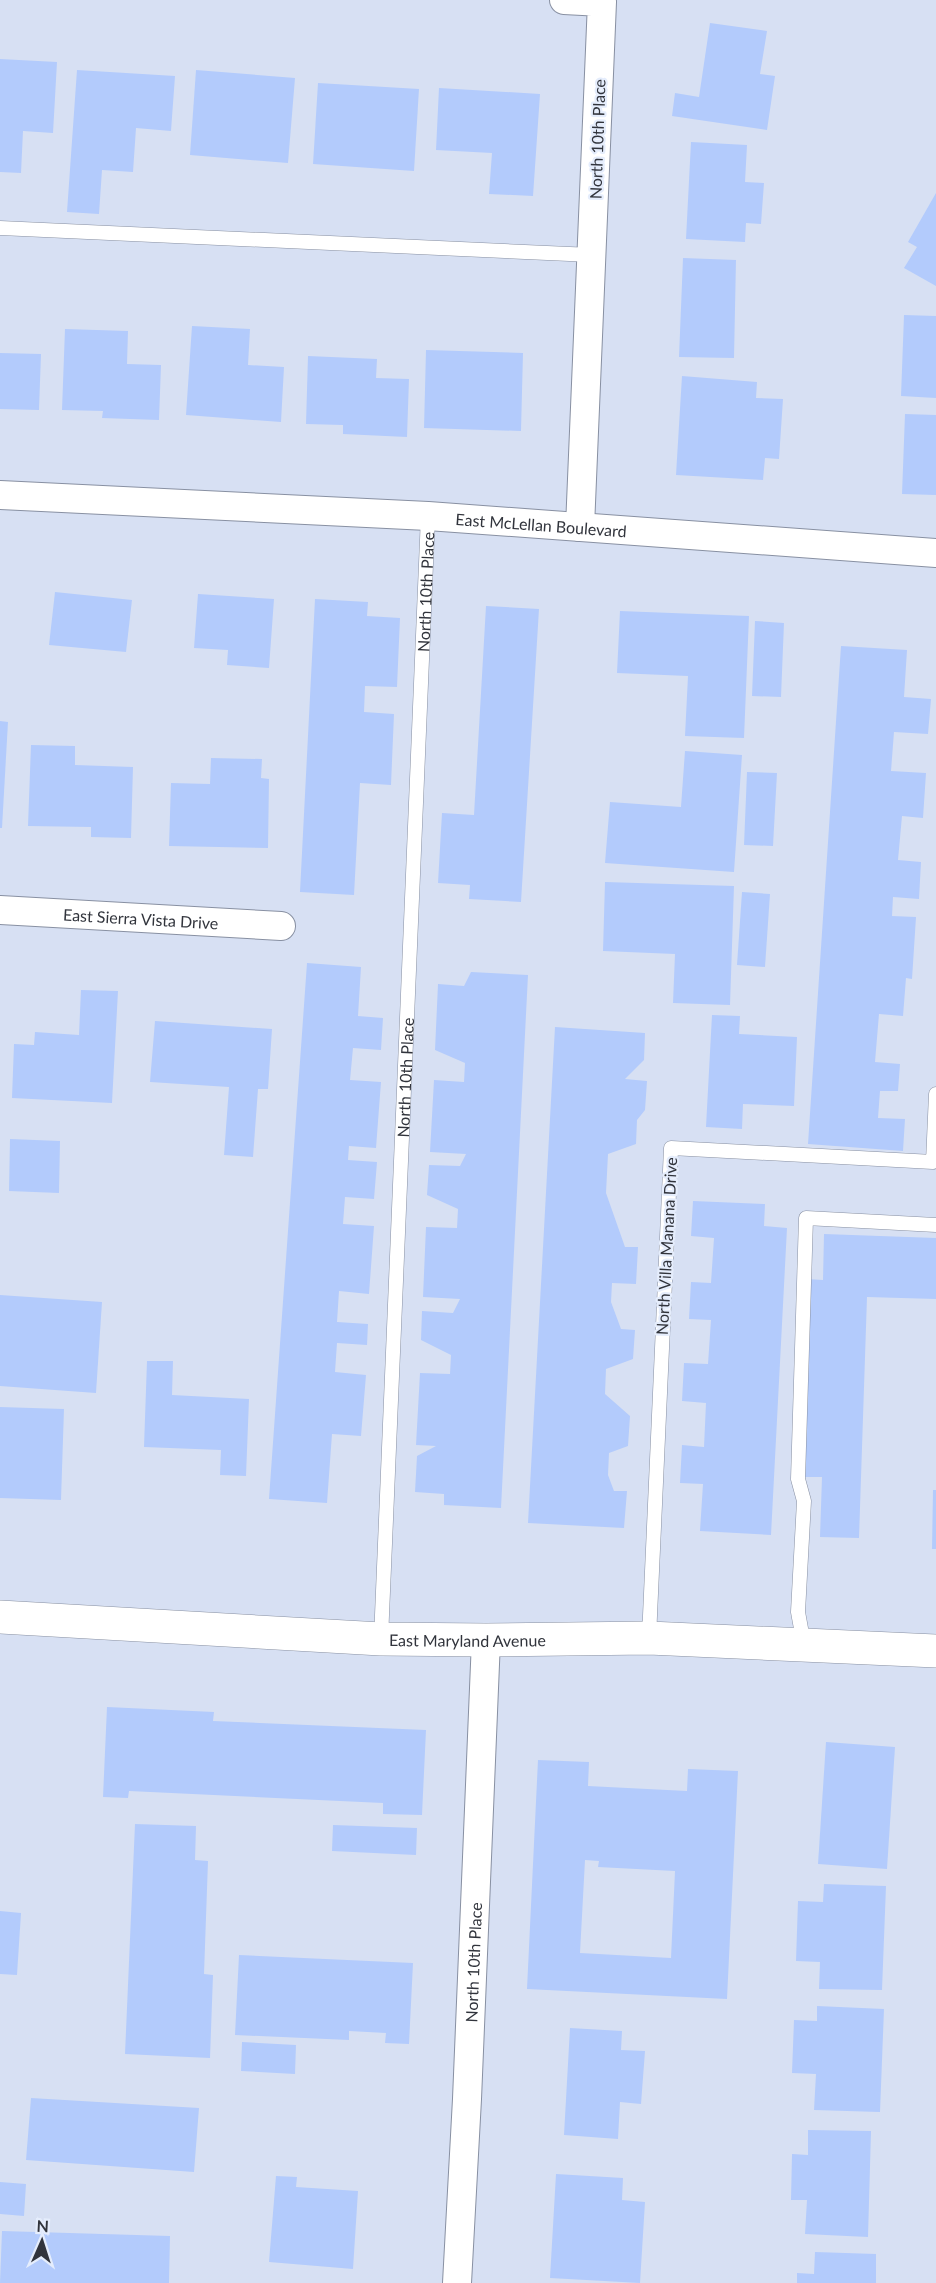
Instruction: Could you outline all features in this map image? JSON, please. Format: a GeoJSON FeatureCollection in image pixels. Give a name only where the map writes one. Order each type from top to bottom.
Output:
{"type":"FeatureCollection","features":[{"type":"Feature","properties":{"kind":"street","name":"North 10th Place"},"geometry":{"type":"LineString","coordinates":[[564,0],[602,2],[580,527]]}},
{"type":"Feature","properties":{"kind":"street","name":"East McLellan Boulevard"},"geometry":{"type":"LineString","coordinates":[[0,495],[428,516],[936,553]]}},
{"type":"Feature","properties":{"kind":"street","name":"East Sierra Vista Drive"},"geometry":{"type":"LineString","coordinates":[[0,910],[281,926]]}},
{"type":"Feature","properties":{"kind":"street","name":"East Maryland Avenue"},"geometry":{"type":"LineString","coordinates":[[0,1617],[381,1639],[486,1641],[649,1638],[936,1651]]}},
{"type":"Feature","properties":{"kind":"street","name":"North 10th Place"},"geometry":{"type":"LineString","coordinates":[[457,2283],[486,1641]]}},
{"type":"Feature","properties":{"kind":"lane"},"geometry":{"type":"LineString","coordinates":[[0,228],[592,255]]}},
{"type":"Feature","properties":{"kind":"lane","name":"North 10th Place"},"geometry":{"type":"LineString","coordinates":[[381,1639],[428,516]]}},
{"type":"Feature","properties":{"kind":"lane","name":"North Villa Manana Drive"},"geometry":{"type":"LineString","coordinates":[[649,1638],[671,1148],[933,1162],[936,1095]]}},
{"type":"Feature","properties":{"kind":"lane"},"geometry":{"type":"LineString","coordinates":[[804,1645],[798,1612],[804,1501],[798,1479],[806,1218],[936,1225]]}},
{"type":"Feature","properties":{"kind":"building"},"geometry":{"type":"Polygon","coordinates":[[[710,23],[767,31],[760,74],[775,76],[767,130],[672,116],[675,93],[699,97],[710,23]]]}},
{"type":"Feature","properties":{"kind":"building"},"geometry":{"type":"Polygon","coordinates":[[[0,59],[57,62],[53,133],[23,131],[21,173],[0,172],[0,59]]]}},
{"type":"Feature","properties":{"kind":"building"},"geometry":{"type":"Polygon","coordinates":[[[77,70],[175,76],[171,131],[136,128],[133,172],[102,170],[99,214],[67,212],[77,70]]]}},
{"type":"Feature","properties":{"kind":"building"},"geometry":{"type":"Polygon","coordinates":[[[196,70],[295,78],[288,163],[190,155],[196,70]]]}},
{"type":"Feature","properties":{"kind":"building"},"geometry":{"type":"Polygon","coordinates":[[[318,83],[419,89],[414,171],[313,164],[318,83]]]}},
{"type":"Feature","properties":{"kind":"building"},"geometry":{"type":"Polygon","coordinates":[[[439,88],[540,94],[533,196],[489,194],[492,153],[436,150],[439,88]]]}},
{"type":"Feature","properties":{"kind":"building"},"geometry":{"type":"Polygon","coordinates":[[[691,142],[747,145],[745,182],[764,183],[761,224],[746,223],[745,242],[686,239],[691,142]]]}},
{"type":"Feature","properties":{"kind":"building"},"geometry":{"type":"Polygon","coordinates":[[[936,193],[936,286],[904,268],[917,247],[908,242],[936,193]]]}},
{"type":"Feature","properties":{"kind":"building"},"geometry":{"type":"Polygon","coordinates":[[[683,258],[736,260],[734,358],[679,357],[683,258]]]}},
{"type":"Feature","properties":{"kind":"building"},"geometry":{"type":"Polygon","coordinates":[[[904,315],[936,316],[936,398],[901,396],[904,315]]]}},
{"type":"Feature","properties":{"kind":"building"},"geometry":{"type":"Polygon","coordinates":[[[192,326],[250,329],[248,365],[284,367],[281,422],[186,415],[192,326]]]}},
{"type":"Feature","properties":{"kind":"building"},"geometry":{"type":"Polygon","coordinates":[[[65,329],[128,331],[127,364],[161,365],[159,420],[102,418],[103,411],[62,410],[65,329]]]}},
{"type":"Feature","properties":{"kind":"building"},"geometry":{"type":"Polygon","coordinates":[[[426,350],[523,353],[521,431],[424,428],[426,350]]]}},
{"type":"Feature","properties":{"kind":"building"},"geometry":{"type":"Polygon","coordinates":[[[0,353],[41,354],[39,410],[0,409],[0,353]]]}},
{"type":"Feature","properties":{"kind":"building"},"geometry":{"type":"Polygon","coordinates":[[[308,356],[377,359],[376,378],[409,379],[407,437],[343,434],[343,425],[306,424],[308,356]]]}},
{"type":"Feature","properties":{"kind":"building"},"geometry":{"type":"Polygon","coordinates":[[[682,376],[757,382],[756,398],[783,399],[779,459],[765,458],[763,480],[676,475],[682,376]]]}},
{"type":"Feature","properties":{"kind":"building"},"geometry":{"type":"Polygon","coordinates":[[[905,414],[936,415],[936,495],[902,494],[905,414]]]}},
{"type":"Feature","properties":{"kind":"building"},"geometry":{"type":"Polygon","coordinates":[[[55,592],[132,600],[126,652],[49,645],[55,592]]]}},
{"type":"Feature","properties":{"kind":"building"},"geometry":{"type":"Polygon","coordinates":[[[198,594],[274,599],[269,668],[227,665],[228,650],[194,648],[198,594]]]}},
{"type":"Feature","properties":{"kind":"building"},"geometry":{"type":"Polygon","coordinates":[[[315,599],[368,602],[367,616],[400,618],[397,687],[365,686],[364,712],[394,714],[391,785],[360,783],[354,895],[300,892],[315,599]]]}},
{"type":"Feature","properties":{"kind":"building"},"geometry":{"type":"Polygon","coordinates":[[[486,606],[539,609],[521,902],[469,899],[470,885],[438,883],[442,813],[474,815],[486,606]]]}},
{"type":"Feature","properties":{"kind":"building"},"geometry":{"type":"Polygon","coordinates":[[[620,611],[749,616],[744,738],[685,736],[688,676],[617,673],[620,611]]]}},
{"type":"Feature","properties":{"kind":"building"},"geometry":{"type":"Polygon","coordinates":[[[755,621],[784,623],[781,697],[752,696],[755,621]]]}},
{"type":"Feature","properties":{"kind":"building"},"geometry":{"type":"Polygon","coordinates":[[[841,646],[907,650],[904,697],[931,699],[928,734],[894,732],[891,771],[926,773],[923,818],[902,816],[898,860],[921,862],[919,899],[893,897],[892,916],[916,917],[912,979],[906,978],[903,1016],[879,1014],[875,1062],[900,1064],[898,1091],[880,1091],[878,1118],[905,1119],[903,1151],[808,1144],[841,646]]]}},
{"type":"Feature","properties":{"kind":"building"},"geometry":{"type":"Polygon","coordinates":[[[0,721],[8,722],[2,828],[0,828],[0,721]]]}},
{"type":"Feature","properties":{"kind":"building"},"geometry":{"type":"Polygon","coordinates":[[[31,745],[75,746],[75,765],[133,767],[131,838],[91,837],[91,827],[28,826],[31,745]]]}},
{"type":"Feature","properties":{"kind":"building"},"geometry":{"type":"Polygon","coordinates":[[[685,751],[742,755],[734,872],[605,863],[610,802],[681,807],[685,751]]]}},
{"type":"Feature","properties":{"kind":"building"},"geometry":{"type":"Polygon","coordinates":[[[211,758],[262,759],[261,778],[269,779],[268,848],[169,846],[171,783],[210,784],[211,758]]]}},
{"type":"Feature","properties":{"kind":"building"},"geometry":{"type":"Polygon","coordinates":[[[747,772],[777,773],[773,846],[744,845],[747,772]]]}},
{"type":"Feature","properties":{"kind":"building"},"geometry":{"type":"Polygon","coordinates":[[[605,882],[734,886],[730,1005],[673,1003],[675,954],[603,951],[605,882]]]}},
{"type":"Feature","properties":{"kind":"building"},"geometry":{"type":"Polygon","coordinates":[[[742,892],[770,894],[765,967],[737,965],[742,892]]]}},
{"type":"Feature","properties":{"kind":"building"},"geometry":{"type":"Polygon","coordinates":[[[307,963],[361,967],[358,1016],[383,1018],[381,1050],[353,1048],[350,1080],[381,1082],[376,1148],[349,1146],[348,1160],[377,1162],[374,1199],[345,1197],[343,1224],[374,1226],[369,1294],[339,1291],[337,1322],[368,1324],[367,1345],[337,1343],[335,1372],[366,1375],[361,1436],[332,1434],[327,1503],[269,1499],[307,963]]]}},
{"type":"Feature","properties":{"kind":"building"},"geometry":{"type":"Polygon","coordinates":[[[471,972],[528,975],[501,1508],[444,1505],[444,1494],[415,1492],[417,1456],[436,1446],[416,1445],[420,1373],[450,1374],[451,1355],[421,1340],[422,1311],[453,1313],[460,1299],[423,1297],[426,1227],[457,1228],[458,1209],[427,1195],[429,1165],[460,1166],[466,1154],[430,1152],[434,1080],[464,1082],[465,1063],[435,1050],[438,984],[464,986],[471,972]]]}},
{"type":"Feature","properties":{"kind":"building"},"geometry":{"type":"Polygon","coordinates":[[[81,990],[118,991],[112,1103],[12,1098],[14,1044],[34,1045],[35,1032],[79,1035],[81,990]]]}},
{"type":"Feature","properties":{"kind":"building"},"geometry":{"type":"Polygon","coordinates":[[[712,1015],[740,1016],[739,1034],[797,1037],[794,1106],[743,1104],[742,1129],[706,1127],[712,1015]]]}},
{"type":"Feature","properties":{"kind":"building"},"geometry":{"type":"Polygon","coordinates":[[[155,1021],[272,1029],[268,1089],[258,1089],[253,1157],[224,1155],[229,1087],[150,1082],[155,1021]]]}},
{"type":"Feature","properties":{"kind":"building"},"geometry":{"type":"Polygon","coordinates":[[[555,1027],[645,1033],[644,1060],[625,1079],[647,1081],[645,1110],[637,1120],[636,1144],[608,1154],[606,1193],[625,1247],[638,1247],[636,1284],[612,1283],[611,1302],[621,1329],[635,1330],[633,1359],[606,1369],[605,1394],[630,1416],[628,1446],[609,1453],[608,1475],[614,1491],[627,1491],[624,1528],[528,1523],[555,1027]]]}},
{"type":"Feature","properties":{"kind":"building"},"geometry":{"type":"Polygon","coordinates":[[[10,1139],[60,1141],[59,1193],[9,1191],[10,1139]]]}},
{"type":"Feature","properties":{"kind":"building"},"geometry":{"type":"Polygon","coordinates":[[[693,1201],[765,1204],[764,1226],[787,1228],[771,1535],[700,1531],[703,1484],[680,1483],[682,1445],[704,1447],[706,1403],[682,1401],[684,1363],[708,1364],[711,1320],[689,1319],[691,1282],[711,1283],[714,1238],[691,1236],[693,1201]]]}},
{"type":"Feature","properties":{"kind":"building"},"geometry":{"type":"Polygon","coordinates":[[[824,1234],[936,1238],[936,1299],[867,1297],[859,1538],[820,1537],[822,1477],[802,1477],[807,1279],[823,1280],[824,1234]]]}},
{"type":"Feature","properties":{"kind":"building"},"geometry":{"type":"Polygon","coordinates":[[[0,1295],[102,1302],[96,1393],[0,1386],[0,1295]]]}},
{"type":"Feature","properties":{"kind":"building"},"geometry":{"type":"Polygon","coordinates":[[[147,1361],[173,1361],[172,1395],[249,1399],[246,1476],[220,1475],[221,1450],[144,1447],[147,1361]]]}},
{"type":"Feature","properties":{"kind":"building"},"geometry":{"type":"Polygon","coordinates":[[[0,1407],[64,1409],[61,1500],[0,1498],[0,1407]]]}},
{"type":"Feature","properties":{"kind":"building"},"geometry":{"type":"Polygon","coordinates":[[[933,1490],[936,1490],[936,1549],[932,1549],[933,1490]]]}},
{"type":"Feature","properties":{"kind":"building"},"geometry":{"type":"Polygon","coordinates":[[[107,1707],[214,1712],[213,1721],[426,1730],[422,1815],[383,1814],[383,1803],[129,1791],[128,1798],[103,1797],[107,1707]]]}},
{"type":"Feature","properties":{"kind":"building"},"geometry":{"type":"Polygon","coordinates":[[[826,1742],[895,1747],[887,1869],[818,1864],[826,1742]]]}},
{"type":"Feature","properties":{"kind":"building"},"geometry":{"type":"Polygon","coordinates":[[[538,1760],[589,1762],[588,1786],[687,1791],[688,1769],[738,1771],[727,1999],[527,1989],[538,1760]],[[585,1860],[580,1953],[671,1958],[675,1871],[598,1867],[599,1861],[585,1860]]]}},
{"type":"Feature","properties":{"kind":"building"},"geometry":{"type":"Polygon","coordinates":[[[135,1824],[196,1826],[195,1860],[208,1861],[204,1974],[213,1975],[210,2058],[125,2054],[135,1824]]]}},
{"type":"Feature","properties":{"kind":"building"},"geometry":{"type":"Polygon","coordinates":[[[333,1825],[417,1828],[416,1855],[332,1851],[333,1825]]]}},
{"type":"Feature","properties":{"kind":"building"},"geometry":{"type":"Polygon","coordinates":[[[824,1884],[886,1886],[882,1990],[819,1989],[820,1962],[796,1961],[798,1901],[823,1902],[824,1884]]]}},
{"type":"Feature","properties":{"kind":"building"},"geometry":{"type":"Polygon","coordinates":[[[0,1911],[21,1913],[17,1975],[0,1974],[0,1911]]]}},
{"type":"Feature","properties":{"kind":"building"},"geometry":{"type":"Polygon","coordinates":[[[239,1955],[413,1963],[409,2044],[385,2043],[386,2033],[349,2031],[349,2040],[235,2035],[239,1955]]]}},
{"type":"Feature","properties":{"kind":"building"},"geometry":{"type":"Polygon","coordinates":[[[817,2006],[884,2009],[880,2112],[814,2110],[816,2074],[792,2073],[794,2020],[817,2021],[817,2006]]]}},
{"type":"Feature","properties":{"kind":"building"},"geometry":{"type":"Polygon","coordinates":[[[570,2028],[622,2031],[621,2050],[645,2051],[641,2104],[620,2102],[618,2139],[564,2135],[570,2028]]]}},
{"type":"Feature","properties":{"kind":"building"},"geometry":{"type":"Polygon","coordinates":[[[242,2042],[296,2045],[295,2074],[241,2071],[242,2042]]]}},
{"type":"Feature","properties":{"kind":"building"},"geometry":{"type":"Polygon","coordinates":[[[31,2098],[199,2108],[194,2172],[26,2160],[31,2098]]]}},
{"type":"Feature","properties":{"kind":"building"},"geometry":{"type":"Polygon","coordinates":[[[808,2130],[871,2131],[868,2237],[805,2234],[807,2200],[791,2200],[792,2154],[808,2155],[808,2130]]]}},
{"type":"Feature","properties":{"kind":"building"},"geometry":{"type":"Polygon","coordinates":[[[556,2174],[623,2178],[622,2200],[645,2202],[640,2283],[550,2278],[556,2174]]]}},
{"type":"Feature","properties":{"kind":"building"},"geometry":{"type":"Polygon","coordinates":[[[276,2176],[297,2177],[296,2187],[358,2191],[353,2269],[269,2262],[276,2176]]]}},
{"type":"Feature","properties":{"kind":"building"},"geometry":{"type":"Polygon","coordinates":[[[0,2182],[26,2184],[24,2216],[0,2214],[0,2182]]]}},
{"type":"Feature","properties":{"kind":"building"},"geometry":{"type":"Polygon","coordinates":[[[2,2231],[170,2236],[169,2283],[0,2283],[2,2231]]]}},
{"type":"Feature","properties":{"kind":"building"},"geometry":{"type":"Polygon","coordinates":[[[815,2252],[876,2254],[876,2283],[797,2283],[797,2273],[814,2274],[815,2252]]]}}]}
